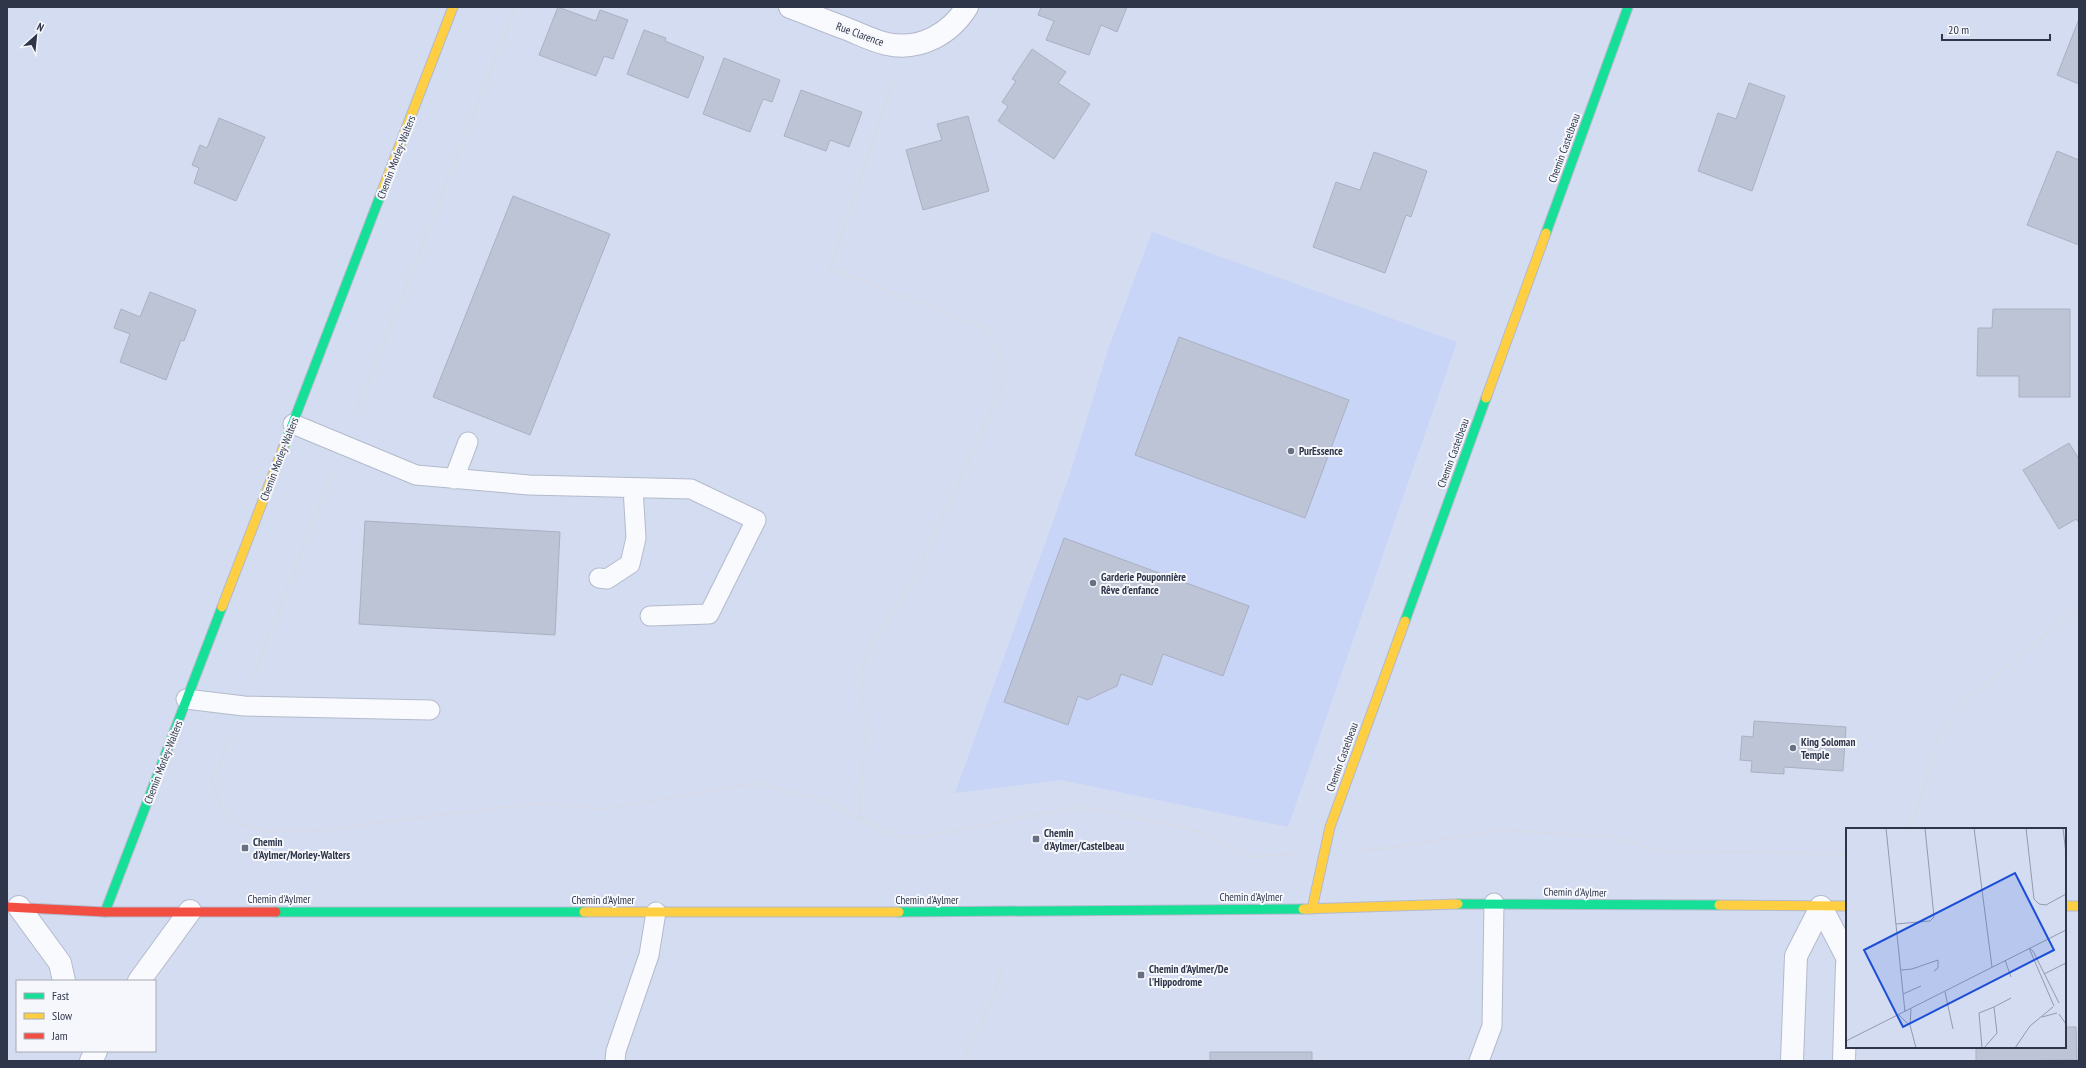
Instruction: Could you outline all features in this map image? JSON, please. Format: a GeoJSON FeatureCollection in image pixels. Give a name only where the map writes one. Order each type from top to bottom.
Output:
{"type":"FeatureCollection","features":[{"type":"Feature","properties":{"kind":"street","name":"Chemin Morley-Walters"},"geometry":{"type":"LineString","coordinates":[[105,912],[453,7]]}},
{"type":"Feature","properties":{"kind":"street","name":"Rue Clarence"},"geometry":{"type":"LineString","coordinates":[[790,7],[887,44],[905,45],[922,44],[942,34],[956,24],[967,7]]}},
{"type":"Feature","properties":{"kind":"street","name":"Chemin Castelbeau"},"geometry":{"type":"LineString","coordinates":[[1312,910],[1330,827],[1628,7]]}},
{"type":"Feature","properties":{"kind":"street","name":"Chemin d'Aylmer"},"geometry":{"type":"LineString","coordinates":[[13,907],[105,912],[656,912],[1312,910],[1494,903],[1846,906]]}},
{"type":"Feature","properties":{"kind":"street"},"geometry":{"type":"LineString","coordinates":[[2066,906],[2079,906]]}},
{"type":"Feature","properties":{"kind":"street"},"geometry":{"type":"LineString","coordinates":[[13,907],[60,963],[64,980]]}},
{"type":"Feature","properties":{"kind":"street"},"geometry":{"type":"LineString","coordinates":[[1821,907],[1846,955]]}},
{"type":"Feature","properties":{"kind":"street"},"geometry":{"type":"LineString","coordinates":[[1792,1061],[1796,956],[1821,907]]}},
{"type":"Feature","properties":{"kind":"street"},"geometry":{"type":"LineString","coordinates":[[140,980],[190,911]]}},
{"type":"Feature","properties":{"kind":"street"},"geometry":{"type":"LineString","coordinates":[[1844,1061],[1846,996]]}},
{"type":"Feature","properties":{"kind":"street"},"geometry":{"type":"LineString","coordinates":[[91,1061],[96,1052]]}},
{"type":"Feature","properties":{"kind":"lane"},"geometry":{"type":"LineString","coordinates":[[293,424],[416,475],[529,485],[691,489],[756,520],[709,614],[650,616]]}},
{"type":"Feature","properties":{"kind":"lane"},"geometry":{"type":"LineString","coordinates":[[454,478],[468,442]]}},
{"type":"Feature","properties":{"kind":"lane"},"geometry":{"type":"LineString","coordinates":[[599,578],[607,579],[630,564],[636,538],[633,488]]}},
{"type":"Feature","properties":{"kind":"lane"},"geometry":{"type":"LineString","coordinates":[[186,699],[244,706],[430,710]]}},
{"type":"Feature","properties":{"kind":"lane"},"geometry":{"type":"LineString","coordinates":[[1479,1061],[1492,1026],[1494,903]]}},
{"type":"Feature","properties":{"kind":"lane"},"geometry":{"type":"LineString","coordinates":[[615,1061],[616,1051],[649,955],[656,912]]}},
{"type":"Feature","properties":{"kind":"path"},"geometry":{"type":"LineString","coordinates":[[516,7],[343,445],[244,706],[212,782],[221,807],[237,824],[269,831],[314,831],[538,803],[606,809],[756,783],[824,801],[897,837],[923,837],[1030,816],[1086,807],[1198,831],[1244,857],[1324,851],[1379,849],[1502,830],[1613,837],[1659,851],[1846,854]]}},
{"type":"Feature","properties":{"kind":"path"},"geometry":{"type":"LineString","coordinates":[[859,818],[865,734],[861,671],[874,640],[914,580],[1002,387],[1002,358],[984,328],[830,268],[905,45]]}},
{"type":"Feature","properties":{"kind":"path"},"geometry":{"type":"LineString","coordinates":[[1908,828],[1917,810],[1940,733],[1959,706],[2079,607]]}},
{"type":"Feature","properties":{"kind":"path"},"geometry":{"type":"LineString","coordinates":[[962,1061],[996,992],[1004,961]]}},
{"type":"Feature","properties":{"kind":"shaded area"},"geometry":{"type":"Polygon","coordinates":[[[1152,232],[1457,342],[1288,827],[1061,780],[955,793],[1069,477],[1108,350],[1152,232]]]}},
{"type":"Feature","properties":{"kind":"building"},"geometry":{"type":"Polygon","coordinates":[[[558,7],[596,21],[600,10],[628,20],[613,59],[604,56],[596,76],[539,55],[558,7]]]}},
{"type":"Feature","properties":{"kind":"building"},"geometry":{"type":"Polygon","coordinates":[[[1041,7],[1127,7],[1117,32],[1101,25],[1089,55],[1046,40],[1054,21],[1038,15],[1041,7]]]}},
{"type":"Feature","properties":{"kind":"building"},"geometry":{"type":"Polygon","coordinates":[[[2079,19],[2079,84],[2057,75],[2079,19]]]}},
{"type":"Feature","properties":{"kind":"building"},"geometry":{"type":"Polygon","coordinates":[[[644,30],[666,38],[665,41],[704,57],[688,98],[627,74],[644,30]]]}},
{"type":"Feature","properties":{"kind":"building"},"geometry":{"type":"Polygon","coordinates":[[[1032,49],[1066,72],[1058,83],[1090,104],[1054,159],[998,121],[1008,106],[1002,102],[1016,81],[1012,79],[1032,49]]]}},
{"type":"Feature","properties":{"kind":"building"},"geometry":{"type":"Polygon","coordinates":[[[724,58],[780,80],[772,102],[763,99],[750,132],[703,114],[724,58]]]}},
{"type":"Feature","properties":{"kind":"building"},"geometry":{"type":"Polygon","coordinates":[[[1749,83],[1785,96],[1752,191],[1698,171],[1718,113],[1736,119],[1749,83]]]}},
{"type":"Feature","properties":{"kind":"building"},"geometry":{"type":"Polygon","coordinates":[[[801,90],[862,112],[849,147],[830,140],[826,151],[784,136],[801,90]]]}},
{"type":"Feature","properties":{"kind":"building"},"geometry":{"type":"Polygon","coordinates":[[[968,116],[989,191],[923,210],[906,150],[942,140],[937,124],[968,116]]]}},
{"type":"Feature","properties":{"kind":"building"},"geometry":{"type":"Polygon","coordinates":[[[219,118],[265,137],[236,201],[194,183],[199,168],[192,165],[200,145],[207,148],[219,118]]]}},
{"type":"Feature","properties":{"kind":"building"},"geometry":{"type":"Polygon","coordinates":[[[2057,151],[2079,160],[2079,245],[2027,225],[2057,151]]]}},
{"type":"Feature","properties":{"kind":"building"},"geometry":{"type":"Polygon","coordinates":[[[1374,152],[1427,171],[1411,217],[1406,215],[1385,273],[1313,247],[1336,182],[1360,190],[1374,152]]]}},
{"type":"Feature","properties":{"kind":"building"},"geometry":{"type":"Polygon","coordinates":[[[513,196],[610,234],[530,435],[433,397],[513,196]]]}},
{"type":"Feature","properties":{"kind":"building"},"geometry":{"type":"Polygon","coordinates":[[[150,292],[196,310],[184,341],[181,340],[166,380],[120,362],[130,334],[114,328],[121,309],[140,317],[150,292]]]}},
{"type":"Feature","properties":{"kind":"building"},"geometry":{"type":"Polygon","coordinates":[[[1993,309],[2070,309],[2070,397],[2019,397],[2019,376],[1977,376],[1978,328],[1992,328],[1993,309]]]}},
{"type":"Feature","properties":{"kind":"building"},"geometry":{"type":"Polygon","coordinates":[[[1179,337],[1349,400],[1305,518],[1135,455],[1179,337]]]}},
{"type":"Feature","properties":{"kind":"building"},"geometry":{"type":"Polygon","coordinates":[[[2069,443],[2079,459],[2079,523],[2076,519],[2059,529],[2023,470],[2069,443]]]}},
{"type":"Feature","properties":{"kind":"building"},"geometry":{"type":"Polygon","coordinates":[[[365,521],[560,532],[555,635],[359,624],[365,521]]]}},
{"type":"Feature","properties":{"kind":"building"},"geometry":{"type":"Polygon","coordinates":[[[1064,538],[1249,606],[1223,676],[1163,654],[1152,685],[1121,674],[1117,686],[1087,700],[1078,696],[1068,725],[1004,702],[1064,538]]]}},
{"type":"Feature","properties":{"kind":"building","name":"King Soloman Temple"},"geometry":{"type":"Polygon","coordinates":[[[1754,721],[1846,727],[1843,771],[1784,767],[1784,774],[1751,772],[1752,761],[1740,760],[1742,736],[1753,737],[1754,721]]]}},
{"type":"Feature","properties":{"kind":"building"},"geometry":{"type":"Polygon","coordinates":[[[2066,1027],[2076,1027],[2077,1060],[1976,1061],[1976,1048],[2066,1048],[2066,1027]]]}},
{"type":"Feature","properties":{"kind":"building"},"geometry":{"type":"Polygon","coordinates":[[[1210,1052],[1312,1052],[1312,1061],[1210,1061],[1210,1052]]]}},
{"type":"Feature","properties":{"kind":"traffic: fast"},"geometry":{"type":"LineString","coordinates":[[1546,233],[1628,7]]}},
{"type":"Feature","properties":{"kind":"traffic: fast"},"geometry":{"type":"LineString","coordinates":[[284,446],[382,191]]}},
{"type":"Feature","properties":{"kind":"traffic: fast"},"geometry":{"type":"LineString","coordinates":[[1405,621],[1486,398]]}},
{"type":"Feature","properties":{"kind":"traffic: fast"},"geometry":{"type":"LineString","coordinates":[[105,912],[222,607]]}},
{"type":"Feature","properties":{"kind":"traffic: fast"},"geometry":{"type":"LineString","coordinates":[[1458,904],[1719,905]]}},
{"type":"Feature","properties":{"kind":"traffic: fast"},"geometry":{"type":"LineString","coordinates":[[899,912],[1303,909]]}},
{"type":"Feature","properties":{"kind":"traffic: fast"},"geometry":{"type":"LineString","coordinates":[[276,912],[584,912]]}},
{"type":"Feature","properties":{"kind":"traffic: slow"},"geometry":{"type":"LineString","coordinates":[[382,191],[453,7]]}},
{"type":"Feature","properties":{"kind":"traffic: slow"},"geometry":{"type":"LineString","coordinates":[[1486,398],[1546,233]]}},
{"type":"Feature","properties":{"kind":"traffic: slow"},"geometry":{"type":"LineString","coordinates":[[222,607],[284,446]]}},
{"type":"Feature","properties":{"kind":"traffic: slow"},"geometry":{"type":"LineString","coordinates":[[1312,909],[1330,827],[1405,621]]}},
{"type":"Feature","properties":{"kind":"traffic: slow"},"geometry":{"type":"LineString","coordinates":[[1303,909],[1458,904]]}},
{"type":"Feature","properties":{"kind":"traffic: slow"},"geometry":{"type":"LineString","coordinates":[[1719,905],[1846,906]]}},
{"type":"Feature","properties":{"kind":"traffic: slow"},"geometry":{"type":"LineString","coordinates":[[2066,906],[2079,906]]}},
{"type":"Feature","properties":{"kind":"traffic: slow"},"geometry":{"type":"LineString","coordinates":[[584,912],[899,912]]}},
{"type":"Feature","properties":{"kind":"traffic: jam"},"geometry":{"type":"LineString","coordinates":[[7,907],[105,912],[276,912]]}},
{"type":"Feature","properties":{"kind":"place","name":"PurEssence"},"geometry":{"type":"Point","coordinates":[1291,451]}},
{"type":"Feature","properties":{"kind":"place","name":"Garderie Pouponnière Rêve d'enfance"},"geometry":{"type":"Point","coordinates":[1093,583]}},
{"type":"Feature","properties":{"kind":"place","name":"King Soloman Temple"},"geometry":{"type":"Point","coordinates":[1793,748]}},
{"type":"Feature","properties":{"kind":"place","name":"Chemin d'Aylmer/Castelbeau"},"geometry":{"type":"Point","coordinates":[1036,839]}},
{"type":"Feature","properties":{"kind":"place","name":"Chemin d'Aylmer/Morley-Walters"},"geometry":{"type":"Point","coordinates":[245,848]}},
{"type":"Feature","properties":{"kind":"place","name":"Chemin d'Aylmer/De l'Hippodrome"},"geometry":{"type":"Point","coordinates":[1141,975]}}]}
